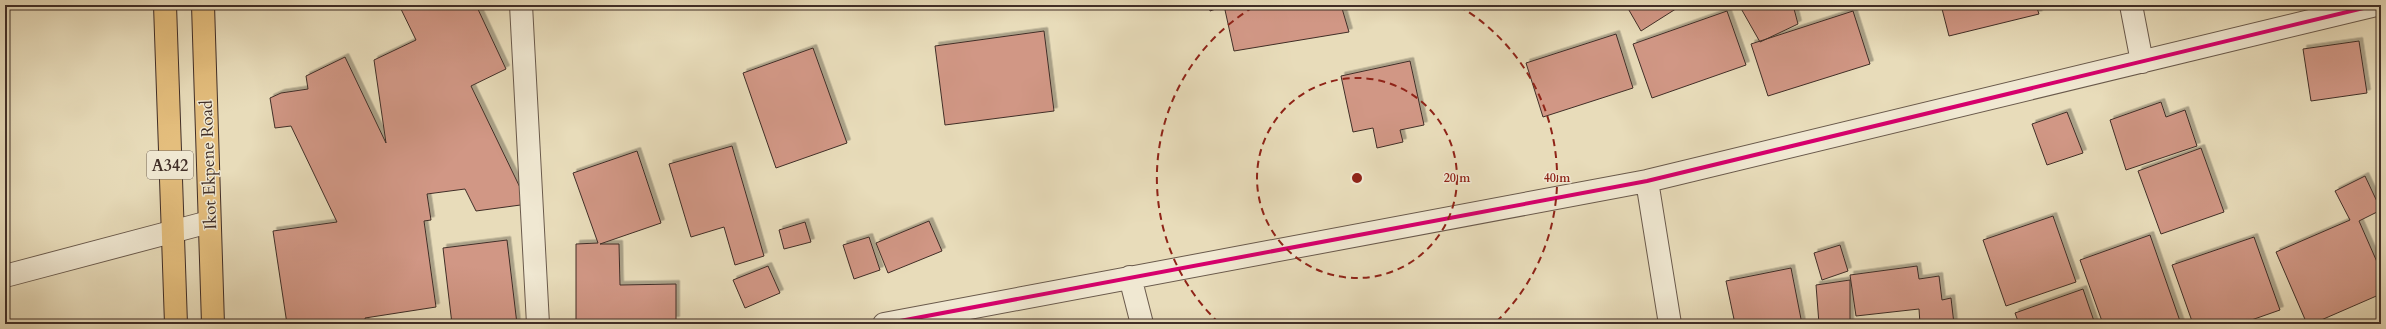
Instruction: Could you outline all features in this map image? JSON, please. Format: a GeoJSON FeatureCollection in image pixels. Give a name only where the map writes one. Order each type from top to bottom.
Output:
{"type":"FeatureCollection","features":[{"type":"Feature","properties":{"kind":"highway","name":"A342"},"geometry":{"type":"LineString","coordinates":[[165,5],[176,324]]}},
{"type":"Feature","properties":{"kind":"highway","name":"Ikot Ekpene Road"},"geometry":{"type":"LineString","coordinates":[[203,5],[213,324]]}},
{"type":"Feature","properties":{"kind":"street"},"geometry":{"type":"LineString","coordinates":[[521,5],[538,324]]}},
{"type":"Feature","properties":{"kind":"street"},"geometry":{"type":"LineString","coordinates":[[2131,5],[2142,62]]}},
{"type":"Feature","properties":{"kind":"street"},"geometry":{"type":"LineString","coordinates":[[884,324],[1647,181],[2376,5]]}},
{"type":"Feature","properties":{"kind":"street"},"geometry":{"type":"LineString","coordinates":[[1647,181],[1670,324]]}},
{"type":"Feature","properties":{"kind":"street"},"geometry":{"type":"LineString","coordinates":[[5,276],[173,234],[210,222]]}},
{"type":"Feature","properties":{"kind":"street"},"geometry":{"type":"LineString","coordinates":[[1130,277],[1142,324]]}},
{"type":"Feature","properties":{"kind":"building"},"geometry":{"type":"Polygon","coordinates":[[[399,5],[476,5],[506,69],[471,86],[528,204],[476,211],[465,189],[427,194],[431,220],[424,221],[436,307],[365,318],[366,324],[287,324],[273,231],[337,222],[291,126],[275,128],[270,98],[281,93],[308,89],[306,76],[345,57],[386,143],[374,60],[416,40],[399,5]]]}},
{"type":"Feature","properties":{"kind":"building"},"geometry":{"type":"Polygon","coordinates":[[[1209,5],[1227,5],[1210,11],[1209,5]]]}},
{"type":"Feature","properties":{"kind":"building"},"geometry":{"type":"Polygon","coordinates":[[[1236,5],[1341,5],[1349,32],[1234,51],[1225,10],[1236,5]]]}},
{"type":"Feature","properties":{"kind":"building"},"geometry":{"type":"Polygon","coordinates":[[[1626,5],[1682,5],[1641,31],[1626,5]]]}},
{"type":"Feature","properties":{"kind":"building"},"geometry":{"type":"Polygon","coordinates":[[[1739,5],[1793,5],[1798,24],[1760,42],[1739,5]]]}},
{"type":"Feature","properties":{"kind":"building"},"geometry":{"type":"Polygon","coordinates":[[[1941,5],[2036,5],[2039,14],[1949,36],[1941,5]]]}},
{"type":"Feature","properties":{"kind":"building"},"geometry":{"type":"Polygon","coordinates":[[[1727,11],[1746,65],[1652,98],[1633,44],[1727,11]]]}},
{"type":"Feature","properties":{"kind":"building"},"geometry":{"type":"Polygon","coordinates":[[[1853,11],[1870,64],[1768,96],[1751,44],[1853,11]]]}},
{"type":"Feature","properties":{"kind":"building"},"geometry":{"type":"Polygon","coordinates":[[[1044,31],[1054,111],[945,125],[935,46],[1044,31]]]}},
{"type":"Feature","properties":{"kind":"building"},"geometry":{"type":"Polygon","coordinates":[[[1616,34],[1633,88],[1543,117],[1526,63],[1616,34]]]}},
{"type":"Feature","properties":{"kind":"building"},"geometry":{"type":"Polygon","coordinates":[[[2359,41],[2367,93],[2311,101],[2303,49],[2359,41]]]}},
{"type":"Feature","properties":{"kind":"building"},"geometry":{"type":"Polygon","coordinates":[[[813,48],[847,143],[776,168],[743,73],[813,48]]]}},
{"type":"Feature","properties":{"kind":"building"},"geometry":{"type":"Polygon","coordinates":[[[1410,61],[1424,125],[1400,130],[1403,142],[1377,148],[1373,128],[1353,132],[1341,76],[1410,61]]]}},
{"type":"Feature","properties":{"kind":"building"},"geometry":{"type":"Polygon","coordinates":[[[2161,102],[2166,117],[2185,110],[2197,146],[2126,170],[2110,120],[2161,102]]]}},
{"type":"Feature","properties":{"kind":"building"},"geometry":{"type":"Polygon","coordinates":[[[2067,112],[2083,153],[2047,165],[2032,124],[2067,112]]]}},
{"type":"Feature","properties":{"kind":"building"},"geometry":{"type":"Polygon","coordinates":[[[732,146],[764,256],[735,265],[724,227],[691,237],[669,164],[732,146]]]}},
{"type":"Feature","properties":{"kind":"building"},"geometry":{"type":"Polygon","coordinates":[[[2201,148],[2224,212],[2161,234],[2138,171],[2201,148]]]}},
{"type":"Feature","properties":{"kind":"building"},"geometry":{"type":"Polygon","coordinates":[[[637,151],[661,223],[600,244],[619,244],[620,285],[676,284],[676,320],[576,320],[576,244],[598,243],[573,173],[637,151]]]}},
{"type":"Feature","properties":{"kind":"building"},"geometry":{"type":"Polygon","coordinates":[[[2365,176],[2381,210],[2359,221],[2381,271],[2381,294],[2312,324],[2307,324],[2276,252],[2350,220],[2335,191],[2365,176]]]}},
{"type":"Feature","properties":{"kind":"building"},"geometry":{"type":"Polygon","coordinates":[[[2053,216],[2076,282],[2006,306],[1983,240],[2053,216]]]}},
{"type":"Feature","properties":{"kind":"building"},"geometry":{"type":"Polygon","coordinates":[[[929,221],[942,251],[888,273],[876,243],[929,221]]]}},
{"type":"Feature","properties":{"kind":"building"},"geometry":{"type":"Polygon","coordinates":[[[805,222],[811,242],[784,249],[779,230],[805,222]]]}},
{"type":"Feature","properties":{"kind":"building"},"geometry":{"type":"Polygon","coordinates":[[[2150,235],[2181,324],[2103,324],[2080,260],[2150,235]]]}},
{"type":"Feature","properties":{"kind":"building"},"geometry":{"type":"Polygon","coordinates":[[[869,237],[880,270],[854,279],[843,245],[869,237]]]}},
{"type":"Feature","properties":{"kind":"building"},"geometry":{"type":"Polygon","coordinates":[[[2254,237],[2280,310],[2240,324],[2193,324],[2172,265],[2254,237]]]}},
{"type":"Feature","properties":{"kind":"building"},"geometry":{"type":"Polygon","coordinates":[[[507,240],[517,324],[452,324],[443,248],[507,240]]]}},
{"type":"Feature","properties":{"kind":"building"},"geometry":{"type":"Polygon","coordinates":[[[1840,245],[1848,271],[1822,280],[1814,253],[1840,245]]]}},
{"type":"Feature","properties":{"kind":"building"},"geometry":{"type":"Polygon","coordinates":[[[768,266],[780,293],[745,308],[733,280],[768,266]]]}},
{"type":"Feature","properties":{"kind":"building"},"geometry":{"type":"Polygon","coordinates":[[[1917,266],[1919,279],[1939,276],[1942,300],[1951,298],[1954,324],[1920,324],[1919,309],[1856,316],[1850,275],[1917,266]]]}},
{"type":"Feature","properties":{"kind":"building"},"geometry":{"type":"Polygon","coordinates":[[[1791,268],[1802,324],[1735,324],[1726,281],[1791,268]]]}},
{"type":"Feature","properties":{"kind":"building"},"geometry":{"type":"Polygon","coordinates":[[[1850,280],[1850,324],[1819,324],[1816,285],[1850,280]]]}},
{"type":"Feature","properties":{"kind":"building"},"geometry":{"type":"Polygon","coordinates":[[[2083,289],[2095,324],[2019,324],[2015,313],[2083,289]]]}},
{"type":"Feature","properties":{"kind":"cycle path"},"geometry":{"type":"LineString","coordinates":[[884,324],[1647,181],[2376,5]]}}]}
